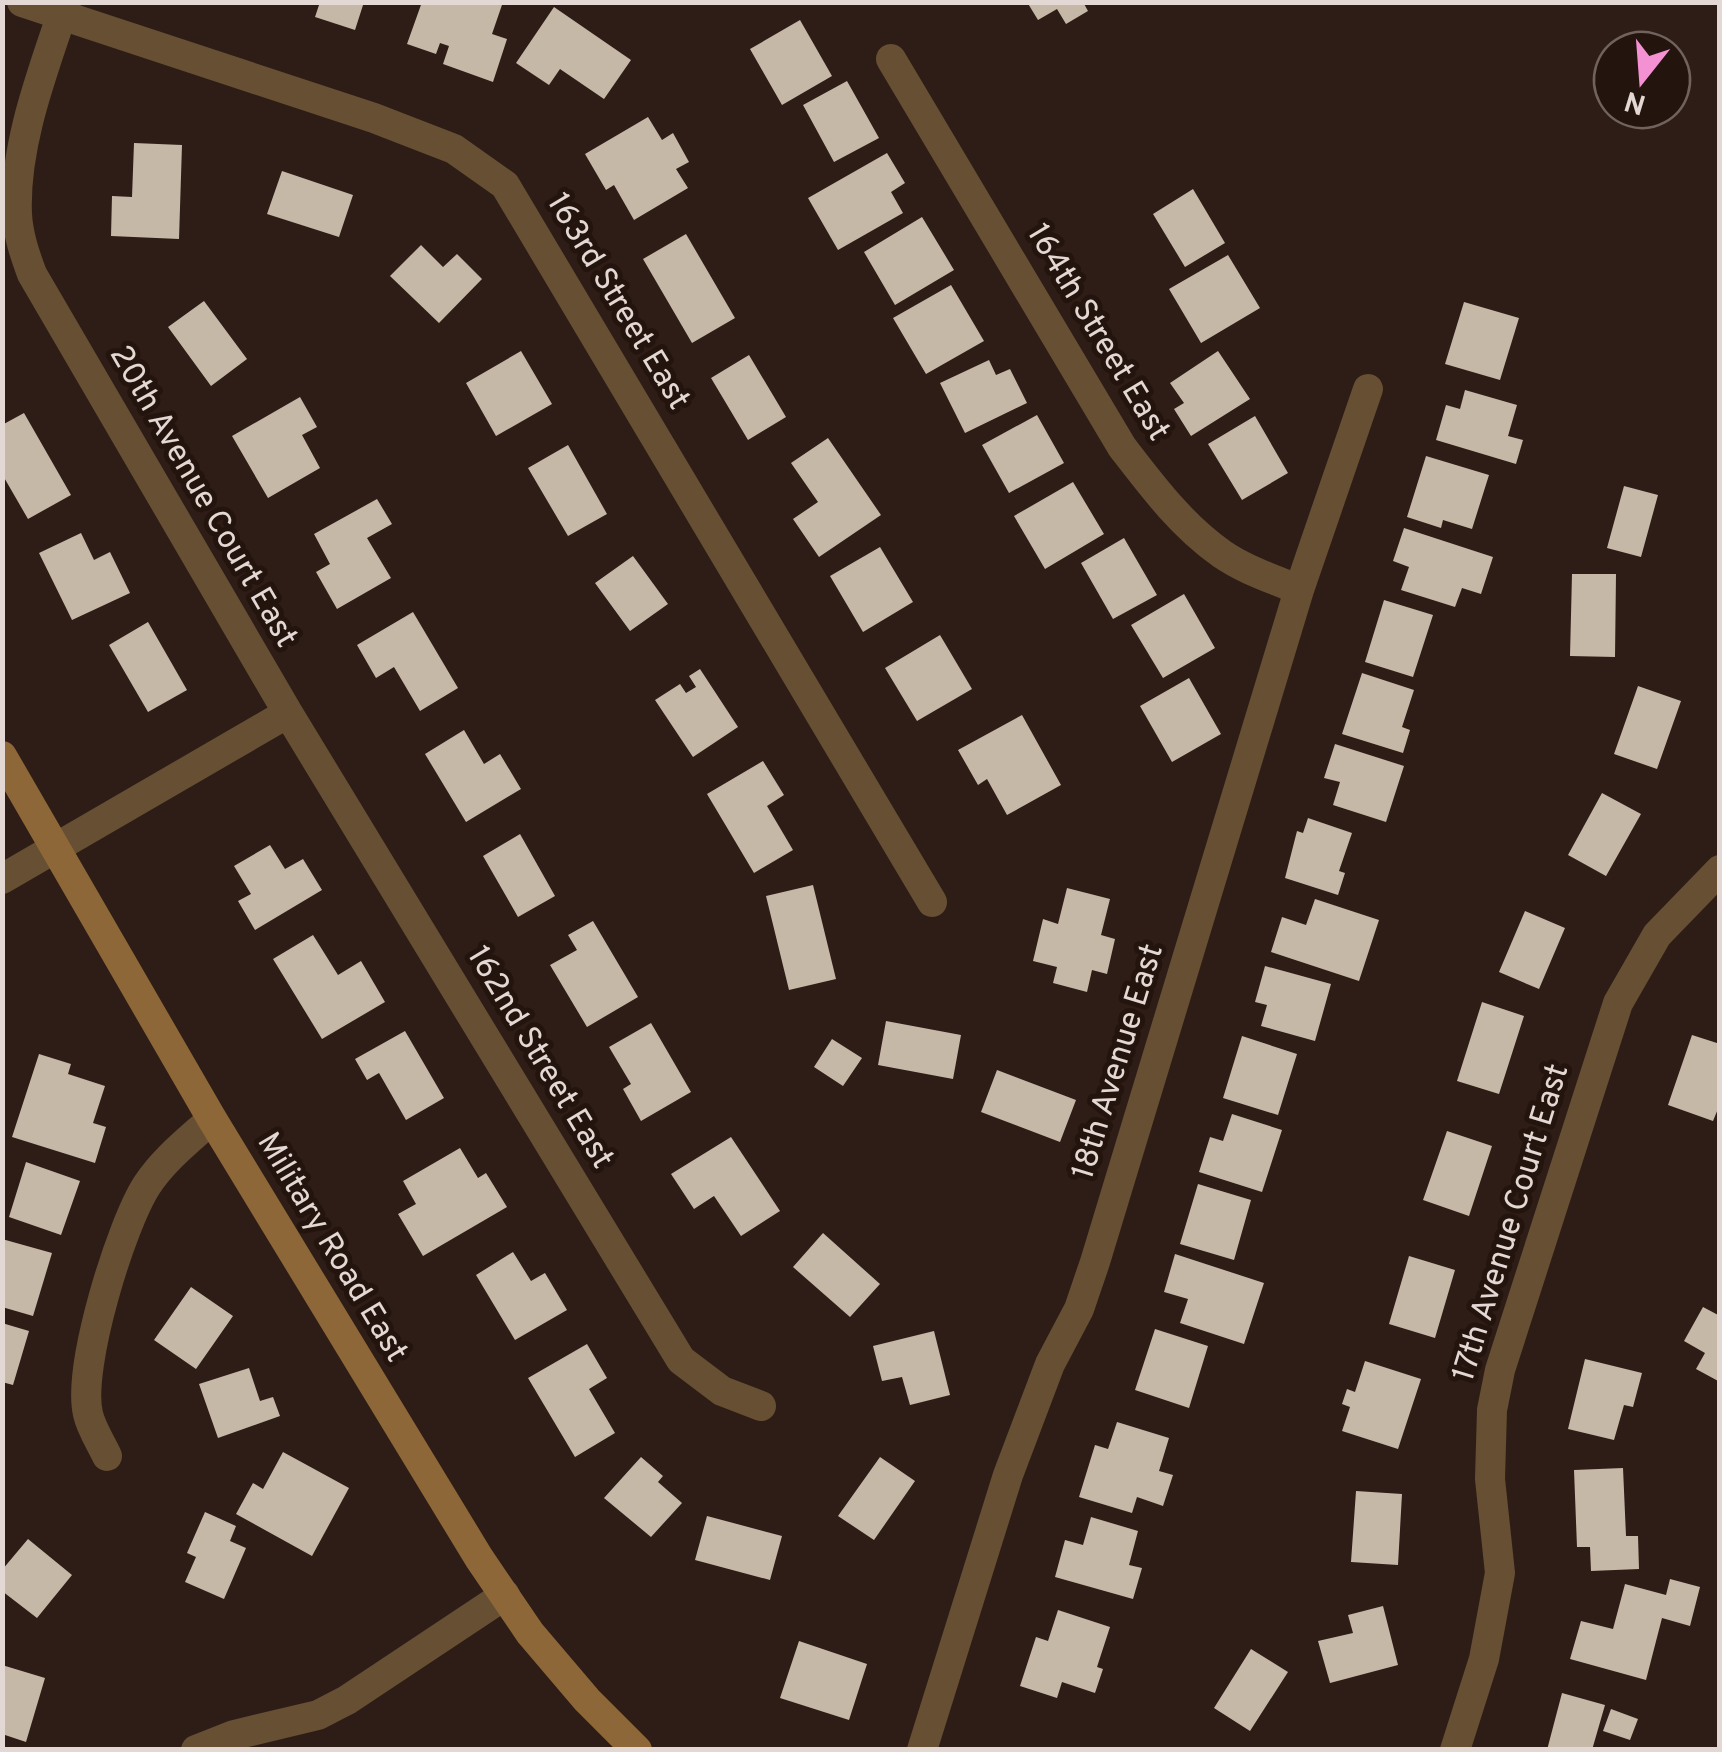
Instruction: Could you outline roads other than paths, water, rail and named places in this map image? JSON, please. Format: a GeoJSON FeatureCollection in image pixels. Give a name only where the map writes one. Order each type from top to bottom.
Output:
{"type":"FeatureCollection","features":[{"type":"Feature","properties":{"kind":"street","name":"163rd Street East"},"geometry":{"type":"LineString","coordinates":[[22,2],[64,9],[454,148],[506,185],[932,902]]}},
{"type":"Feature","properties":{"kind":"street","name":"20th Avenue Court East"},"geometry":{"type":"LineString","coordinates":[[64,9],[30,116],[18,178],[17,216],[22,245],[51,310],[288,712]]}},
{"type":"Feature","properties":{"kind":"street","name":"164th Street East"},"geometry":{"type":"LineString","coordinates":[[891,59],[1122,446],[1158,494],[1186,524],[1224,555],[1299,590]]}},
{"type":"Feature","properties":{"kind":"street","name":"18th Avenue East"},"geometry":{"type":"LineString","coordinates":[[922,1750],[1008,1475],[1050,1364],[1079,1309],[1095,1262],[1299,590],[1368,389]]}},
{"type":"Feature","properties":{"kind":"street"},"geometry":{"type":"LineString","coordinates":[[2,879],[288,712]]}},
{"type":"Feature","properties":{"kind":"street","name":"162nd Street East"},"geometry":{"type":"LineString","coordinates":[[288,712],[681,1360],[722,1392],[761,1406]]}},
{"type":"Feature","properties":{"kind":"street","name":"Military Road East"},"geometry":{"type":"LineString","coordinates":[[2,756],[212,1119],[505,1596],[530,1633],[587,1700],[637,1750]]}},
{"type":"Feature","properties":{"kind":"street","name":"17th Avenue Court East"},"geometry":{"type":"LineString","coordinates":[[1455,1750],[1484,1659],[1500,1573],[1490,1479],[1492,1410],[1500,1370],[1618,1003],[1657,935],[1720,870]]}},
{"type":"Feature","properties":{"kind":"street"},"geometry":{"type":"LineString","coordinates":[[106,1456],[88,1414],[87,1367],[101,1308],[132,1215],[147,1185],[171,1156],[212,1119]]}},
{"type":"Feature","properties":{"kind":"street"},"geometry":{"type":"LineString","coordinates":[[196,1750],[234,1735],[318,1715],[505,1596]]}}]}
